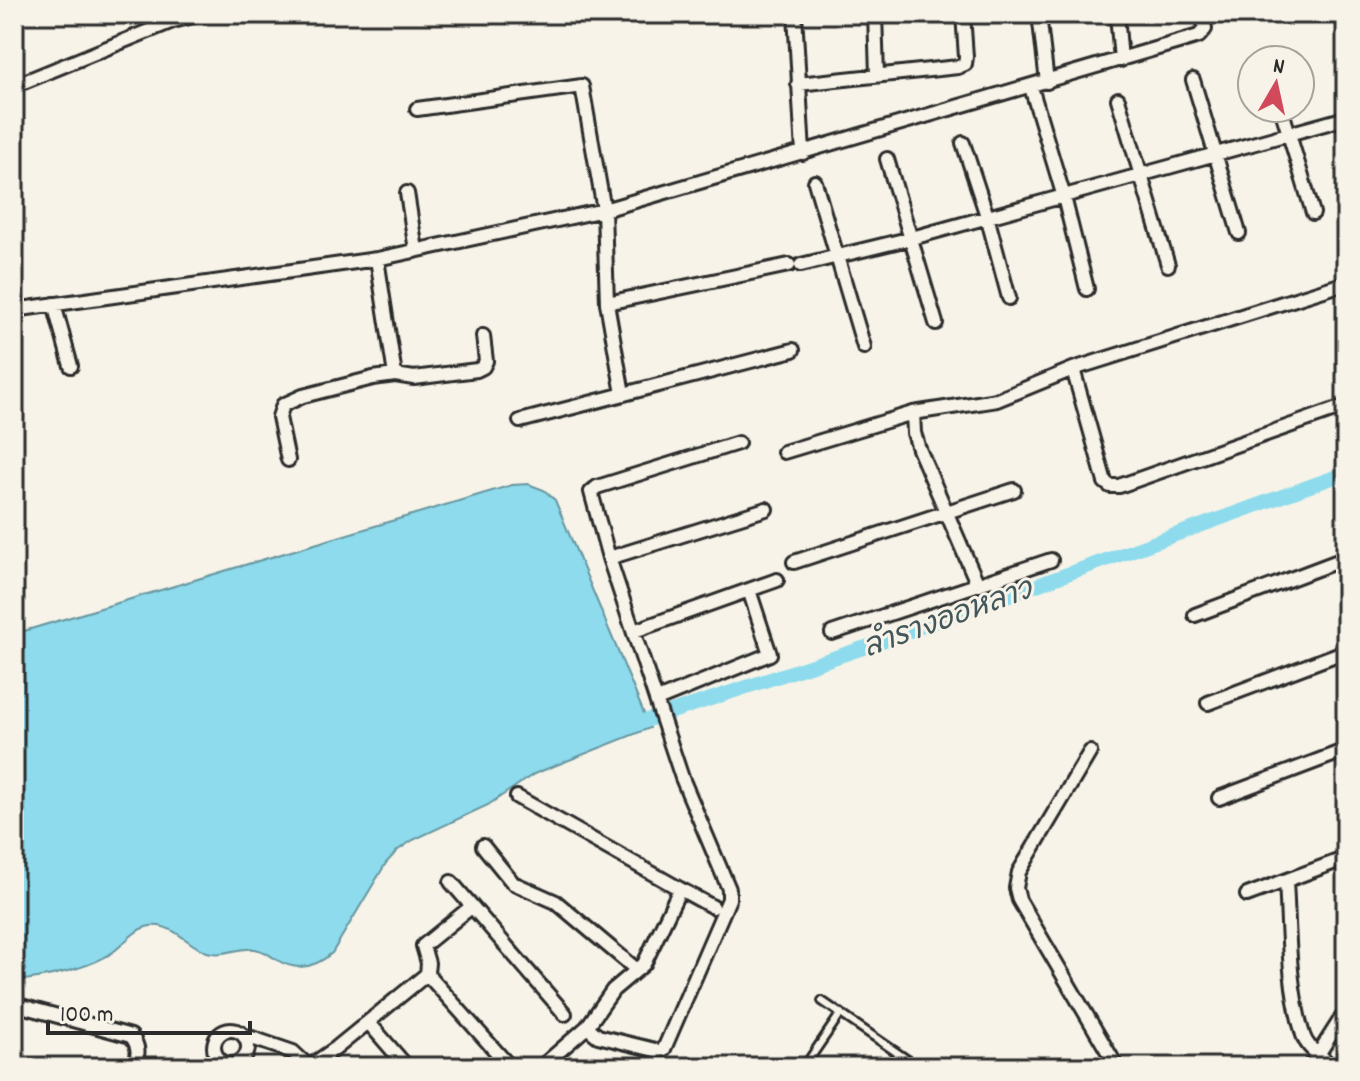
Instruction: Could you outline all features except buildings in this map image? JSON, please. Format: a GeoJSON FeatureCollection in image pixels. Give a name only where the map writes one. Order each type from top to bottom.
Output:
{"type":"FeatureCollection","features":[{"type":"Feature","properties":{"kind":"street"},"geometry":{"type":"LineString","coordinates":[[14,86],[173,21],[201,14]]}},
{"type":"Feature","properties":{"kind":"street"},"geometry":{"type":"LineString","coordinates":[[795,14],[803,153]]}},
{"type":"Feature","properties":{"kind":"street"},"geometry":{"type":"LineString","coordinates":[[875,14],[877,75]]}},
{"type":"Feature","properties":{"kind":"street"},"geometry":{"type":"LineString","coordinates":[[798,84],[958,67],[965,64],[963,14]]}},
{"type":"Feature","properties":{"kind":"street"},"geometry":{"type":"LineString","coordinates":[[1039,14],[1047,82]]}},
{"type":"Feature","properties":{"kind":"street"},"geometry":{"type":"LineString","coordinates":[[1117,14],[1121,60]]}},
{"type":"Feature","properties":{"kind":"street"},"geometry":{"type":"LineString","coordinates":[[14,310],[377,259],[604,210],[1201,35],[1205,29],[1203,14]]}},
{"type":"Feature","properties":{"kind":"street"},"geometry":{"type":"LineString","coordinates":[[1193,80],[1239,233]]}},
{"type":"Feature","properties":{"kind":"street"},"geometry":{"type":"LineString","coordinates":[[417,109],[582,86],[604,210],[607,303],[623,394]]}},
{"type":"Feature","properties":{"kind":"street"},"geometry":{"type":"LineString","coordinates":[[1031,87],[1064,197],[1087,289]]}},
{"type":"Feature","properties":{"kind":"street"},"geometry":{"type":"LineString","coordinates":[[1118,99],[1168,265]]}},
{"type":"Feature","properties":{"kind":"street"},"geometry":{"type":"LineString","coordinates":[[607,303],[839,257],[1346,118]]}},
{"type":"Feature","properties":{"kind":"street"},"geometry":{"type":"LineString","coordinates":[[1285,124],[1313,213]]}},
{"type":"Feature","properties":{"kind":"street"},"geometry":{"type":"LineString","coordinates":[[963,143],[1009,298]]}},
{"type":"Feature","properties":{"kind":"street"},"geometry":{"type":"LineString","coordinates":[[887,159],[936,323]]}},
{"type":"Feature","properties":{"kind":"street"},"geometry":{"type":"LineString","coordinates":[[815,182],[864,347]]}},
{"type":"Feature","properties":{"kind":"street"},"geometry":{"type":"LineString","coordinates":[[407,193],[416,250]]}},
{"type":"Feature","properties":{"kind":"street"},"geometry":{"type":"LineString","coordinates":[[377,259],[395,375]]}},
{"type":"Feature","properties":{"kind":"street"},"geometry":{"type":"LineString","coordinates":[[784,452],[913,413],[997,400],[1073,369],[1346,283]]}},
{"type":"Feature","properties":{"kind":"street"},"geometry":{"type":"LineString","coordinates":[[54,304],[71,366]]}},
{"type":"Feature","properties":{"kind":"street"},"geometry":{"type":"LineString","coordinates":[[288,460],[279,417],[283,405],[303,396],[373,378],[395,375],[414,378],[477,370],[486,361],[483,336]]}},
{"type":"Feature","properties":{"kind":"street"},"geometry":{"type":"LineString","coordinates":[[520,421],[793,350]]}},
{"type":"Feature","properties":{"kind":"street"},"geometry":{"type":"LineString","coordinates":[[1073,369],[1105,482],[1110,486],[1119,486],[1346,406]]}},
{"type":"Feature","properties":{"kind":"street"},"geometry":{"type":"LineString","coordinates":[[913,413],[917,441],[978,585]]}},
{"type":"Feature","properties":{"kind":"street"},"geometry":{"type":"LineString","coordinates":[[587,1027],[598,1036],[659,1051],[664,1049],[729,899],[729,889],[682,778],[609,558],[591,492],[597,487],[738,443]]}},
{"type":"Feature","properties":{"kind":"street"},"geometry":{"type":"LineString","coordinates":[[794,562],[1014,490]]}},
{"type":"Feature","properties":{"kind":"street"},"geometry":{"type":"LineString","coordinates":[[609,558],[766,509]]}},
{"type":"Feature","properties":{"kind":"street"},"geometry":{"type":"LineString","coordinates":[[832,633],[1051,560]]}},
{"type":"Feature","properties":{"kind":"street"},"geometry":{"type":"LineString","coordinates":[[1195,615],[1344,563]]}},
{"type":"Feature","properties":{"kind":"street"},"geometry":{"type":"LineString","coordinates":[[634,631],[777,580]]}},
{"type":"Feature","properties":{"kind":"street"},"geometry":{"type":"LineString","coordinates":[[657,700],[770,654],[749,590]]}},
{"type":"Feature","properties":{"kind":"street"},"geometry":{"type":"LineString","coordinates":[[1208,703],[1346,651]]}},
{"type":"Feature","properties":{"kind":"street"},"geometry":{"type":"LineString","coordinates":[[1219,798],[1346,750]]}},
{"type":"Feature","properties":{"kind":"street"},"geometry":{"type":"LineString","coordinates":[[1090,752],[1019,872],[1016,888],[1019,900],[1117,1067]]}},
{"type":"Feature","properties":{"kind":"street"},"geometry":{"type":"LineString","coordinates":[[517,797],[713,907]]}},
{"type":"Feature","properties":{"kind":"street"},"geometry":{"type":"LineString","coordinates":[[483,846],[513,883],[556,902],[637,970]]}},
{"type":"Feature","properties":{"kind":"street"},"geometry":{"type":"LineString","coordinates":[[1247,895],[1346,858]]}},
{"type":"Feature","properties":{"kind":"street"},"geometry":{"type":"LineString","coordinates":[[1286,881],[1289,951],[1303,1036],[1313,1061]]}},
{"type":"Feature","properties":{"kind":"street"},"geometry":{"type":"LineString","coordinates":[[451,882],[565,1014]]}},
{"type":"Feature","properties":{"kind":"street"},"geometry":{"type":"LineString","coordinates":[[542,1067],[587,1027],[613,990],[644,964],[680,889]]}},
{"type":"Feature","properties":{"kind":"street"},"geometry":{"type":"LineString","coordinates":[[246,1036],[249,1050],[240,1062],[217,1062],[214,1043],[223,1032],[232,1029],[293,1052],[309,1067],[369,1023],[427,974],[428,963],[423,946],[471,907]]}},
{"type":"Feature","properties":{"kind":"street"},"geometry":{"type":"LineString","coordinates":[[427,974],[510,1067]]}},
{"type":"Feature","properties":{"kind":"street"},"geometry":{"type":"LineString","coordinates":[[14,1004],[131,1036],[139,1051],[135,1067]]}},
{"type":"Feature","properties":{"kind":"street"},"geometry":{"type":"LineString","coordinates":[[1313,1061],[1346,1011]]}},
{"type":"Feature","properties":{"kind":"street"},"geometry":{"type":"LineString","coordinates":[[369,1023],[407,1067]]}},
{"type":"Feature","properties":{"kind":"street"},"geometry":{"type":"LineString","coordinates":[[1313,1061],[1328,1062],[1330,1067]]}},
{"type":"Feature","properties":{"kind":"lane"},"geometry":{"type":"LineString","coordinates":[[822,1001],[916,1066]]}},
{"type":"Feature","properties":{"kind":"lane"},"geometry":{"type":"LineString","coordinates":[[804,1067],[841,1013]]}},
{"type":"Feature","properties":{"kind":"water"},"geometry":{"type":"Polygon","coordinates":[[[528,484],[544,490],[555,500],[650,728],[534,774],[488,805],[398,850],[386,863],[332,953],[313,965],[299,967],[284,964],[255,949],[207,952],[172,930],[152,926],[139,930],[113,952],[92,963],[51,975],[14,981],[14,636],[512,485],[528,484]]]}},
{"type":"Feature","properties":{"kind":"waterway","name":"ลำรางออหลาว"},"geometry":{"type":"LineString","coordinates":[[630,726],[863,648],[1346,473]]}}]}
